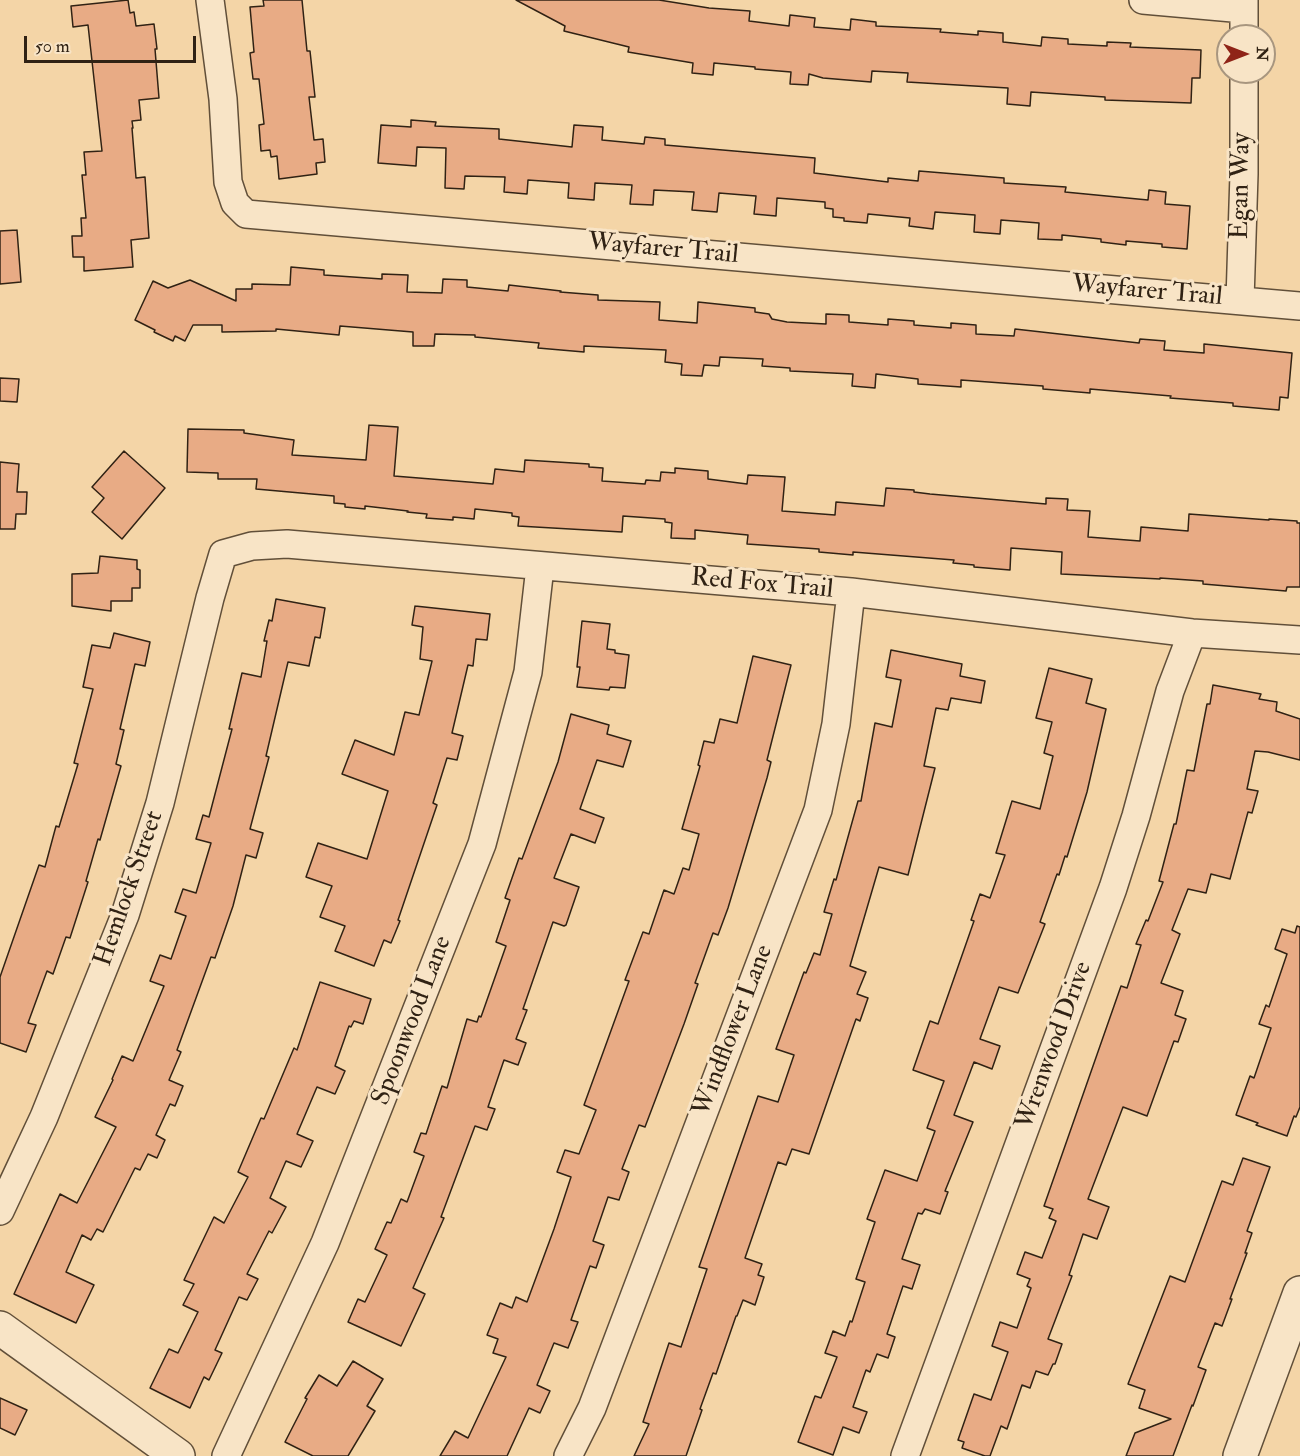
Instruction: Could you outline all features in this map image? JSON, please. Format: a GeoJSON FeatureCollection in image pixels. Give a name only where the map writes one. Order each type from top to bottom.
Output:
{"type":"FeatureCollection","features":[{"type":"Feature","properties":{"kind":"street","name":"Wayfarer Trail"},"geometry":{"type":"LineString","coordinates":[[210,0],[223,99],[228,182],[235,203],[246,214],[1300,306]]}},
{"type":"Feature","properties":{"kind":"street"},"geometry":{"type":"LineString","coordinates":[[1143,0],[1244,4],[1244,24]]}},
{"type":"Feature","properties":{"kind":"street","name":"Egan Way"},"geometry":{"type":"LineString","coordinates":[[1239,300],[1244,174],[1244,84]]}},
{"type":"Feature","properties":{"kind":"street","name":"Red Fox Trail"},"geometry":{"type":"LineString","coordinates":[[223,554],[252,546],[287,544],[851,592],[1192,633],[1300,640]]}},
{"type":"Feature","properties":{"kind":"street","name":"Hemlock Street"},"geometry":{"type":"LineString","coordinates":[[0,1211],[44,1116],[125,915],[160,803],[210,598],[223,554]]}},
{"type":"Feature","properties":{"kind":"street","name":"Spoonwood Lane"},"geometry":{"type":"LineString","coordinates":[[226,1456],[325,1243],[482,844],[528,672],[540,567]]}},
{"type":"Feature","properties":{"kind":"street","name":"Windflower Lane"},"geometry":{"type":"LineString","coordinates":[[568,1456],[592,1408],[818,810],[836,724],[851,592]]}},
{"type":"Feature","properties":{"kind":"street","name":"Wrenwood Drive"},"geometry":{"type":"LineString","coordinates":[[905,1456],[1113,888],[1136,816],[1170,691],[1192,633]]}},
{"type":"Feature","properties":{"kind":"street"},"geometry":{"type":"LineString","coordinates":[[1240,1456],[1300,1293]]}},
{"type":"Feature","properties":{"kind":"street"},"geometry":{"type":"LineString","coordinates":[[0,1328],[178,1456]]}},
{"type":"Feature","properties":{"kind":"building"},"geometry":{"type":"Polygon","coordinates":[[[128,0],[130,13],[134,12],[136,26],[154,24],[157,49],[155,49],[159,98],[139,100],[141,120],[132,121],[136,178],[145,177],[149,238],[131,240],[133,267],[84,271],[84,257],[73,257],[72,236],[82,236],[81,218],[86,218],[82,175],[86,175],[84,152],[102,151],[88,25],[73,27],[71,6],[128,0]]]}},
{"type":"Feature","properties":{"kind":"building"},"geometry":{"type":"Polygon","coordinates":[[[263,0],[302,0],[307,51],[310,51],[315,97],[309,97],[314,140],[323,139],[325,162],[316,163],[317,174],[279,179],[277,156],[271,157],[270,150],[261,151],[259,125],[264,124],[259,79],[253,79],[250,53],[254,52],[250,7],[264,6],[263,0]]]}},
{"type":"Feature","properties":{"kind":"building"},"geometry":{"type":"Polygon","coordinates":[[[516,0],[659,0],[709,8],[750,11],[749,21],[789,26],[790,15],[815,18],[814,27],[850,30],[851,19],[876,22],[876,26],[941,29],[940,32],[978,35],[978,31],[1003,33],[1003,42],[1041,46],[1042,37],[1068,39],[1068,44],[1107,46],[1107,42],[1131,43],[1130,47],[1201,50],[1200,78],[1192,78],[1191,103],[1105,100],[1105,97],[1031,92],[1030,106],[1007,104],[1008,88],[907,82],[908,73],[872,71],[871,82],[823,78],[809,74],[808,85],[790,84],[791,72],[755,69],[755,67],[714,63],[713,75],[692,73],[693,63],[628,52],[629,47],[564,31],[565,26],[516,0]]]}},
{"type":"Feature","properties":{"kind":"building"},"geometry":{"type":"Polygon","coordinates":[[[411,120],[436,122],[435,126],[499,129],[499,139],[572,147],[574,125],[603,127],[602,140],[644,144],[645,137],[665,139],[665,145],[815,158],[814,173],[888,182],[888,178],[918,181],[919,171],[1004,178],[1004,183],[1066,187],[1065,192],[1148,200],[1149,190],[1166,192],[1165,204],[1190,206],[1187,249],[1126,241],[1126,245],[1101,242],[1101,239],[1062,235],[1062,240],[1038,239],[1039,223],[1001,220],[1000,234],[974,232],[975,215],[935,212],[933,229],[909,226],[910,218],[868,214],[867,223],[844,221],[844,218],[833,217],[833,209],[825,208],[825,202],[777,198],[776,216],[754,214],[756,196],[719,193],[717,212],[692,210],[694,192],[654,190],[653,205],[630,204],[632,185],[595,183],[594,200],[568,198],[569,183],[528,180],[527,194],[504,192],[505,177],[465,176],[464,189],[445,188],[446,148],[417,147],[416,166],[378,163],[381,125],[411,127],[411,120]]]}},
{"type":"Feature","properties":{"kind":"building"},"geometry":{"type":"Polygon","coordinates":[[[17,230],[21,282],[0,284],[0,231],[17,230]]]}},
{"type":"Feature","properties":{"kind":"building"},"geometry":{"type":"Polygon","coordinates":[[[291,267],[324,270],[324,275],[382,279],[382,274],[408,275],[407,292],[442,293],[443,279],[467,280],[467,287],[508,291],[509,285],[598,295],[598,300],[660,302],[659,320],[697,323],[698,302],[755,308],[755,312],[769,314],[772,319],[787,322],[826,324],[826,314],[849,315],[849,322],[888,325],[888,319],[914,321],[914,325],[951,328],[951,323],[976,325],[976,334],[1014,336],[1015,329],[1139,343],[1140,339],[1165,341],[1164,350],[1204,353],[1204,344],[1292,353],[1288,398],[1280,397],[1279,410],[1233,406],[1233,403],[1170,398],[1171,396],[1090,389],[1090,393],[1043,389],[1043,386],[961,380],[961,387],[918,384],[918,379],[876,374],[875,388],[852,386],[853,374],[790,371],[790,368],[762,366],[763,359],[720,357],[719,366],[704,365],[702,376],[681,375],[682,364],[665,362],[666,350],[584,346],[584,352],[538,348],[539,343],[475,337],[475,335],[435,334],[434,346],[413,346],[413,332],[340,326],[339,335],[276,329],[276,331],[222,332],[222,325],[193,325],[185,341],[175,336],[173,341],[135,320],[153,281],[168,288],[190,280],[236,301],[236,289],[252,289],[252,284],[290,285],[291,267]]]}},
{"type":"Feature","properties":{"kind":"building"},"geometry":{"type":"Polygon","coordinates":[[[0,378],[19,379],[17,402],[0,401],[0,378]]]}},
{"type":"Feature","properties":{"kind":"building"},"geometry":{"type":"Polygon","coordinates":[[[369,425],[398,427],[394,476],[493,484],[495,469],[524,472],[525,460],[589,464],[589,467],[603,468],[602,481],[645,484],[646,480],[660,481],[661,472],[675,473],[675,468],[708,471],[708,479],[747,484],[748,475],[785,477],[782,511],[835,515],[836,502],[884,506],[886,488],[1046,504],[1046,498],[1068,499],[1067,510],[1090,511],[1088,537],[1140,541],[1141,527],[1188,531],[1189,514],[1297,521],[1300,523],[1300,587],[1287,587],[1286,591],[1203,584],[1203,581],[1061,574],[1062,552],[1011,548],[1010,570],[974,567],[974,565],[953,563],[954,560],[853,552],[853,555],[819,552],[819,549],[747,544],[748,535],[695,530],[695,539],[671,538],[672,523],[665,522],[665,519],[623,516],[622,532],[518,526],[519,517],[512,516],[512,513],[475,509],[474,519],[426,518],[427,514],[408,511],[365,506],[365,509],[345,507],[345,504],[334,503],[334,496],[256,489],[257,479],[218,479],[218,473],[187,472],[188,429],[244,430],[244,433],[294,440],[292,455],[366,460],[369,425]]]}},
{"type":"Feature","properties":{"kind":"building"},"geometry":{"type":"Polygon","coordinates":[[[124,451],[165,488],[122,539],[92,512],[104,498],[92,487],[124,451]]]}},
{"type":"Feature","properties":{"kind":"building"},"geometry":{"type":"Polygon","coordinates":[[[0,462],[19,464],[17,492],[27,492],[26,514],[16,514],[15,529],[0,529],[0,462]]]}},
{"type":"Feature","properties":{"kind":"building"},"geometry":{"type":"Polygon","coordinates":[[[100,556],[137,560],[137,569],[140,570],[140,588],[132,588],[132,601],[111,601],[111,611],[72,606],[72,574],[98,573],[100,556]]]}},
{"type":"Feature","properties":{"kind":"building"},"geometry":{"type":"Polygon","coordinates":[[[276,599],[325,608],[320,638],[315,637],[309,666],[288,662],[266,756],[269,757],[250,829],[263,833],[256,858],[246,855],[233,906],[215,958],[211,957],[177,1050],[181,1052],[169,1080],[183,1086],[175,1106],[170,1104],[156,1135],[165,1140],[157,1158],[148,1154],[140,1170],[135,1168],[103,1232],[97,1229],[91,1240],[82,1235],[66,1272],[94,1285],[76,1323],[14,1294],[60,1194],[77,1203],[116,1127],[95,1117],[122,1056],[133,1061],[164,986],[150,981],[160,955],[171,959],[186,916],[175,912],[183,889],[196,893],[211,843],[196,839],[203,815],[209,817],[232,729],[229,729],[242,673],[261,677],[267,641],[264,641],[269,620],[272,621],[276,599]]]}},
{"type":"Feature","properties":{"kind":"building"},"geometry":{"type":"Polygon","coordinates":[[[415,606],[490,614],[487,640],[476,639],[473,666],[468,665],[452,733],[463,736],[457,760],[447,758],[433,803],[437,805],[398,920],[400,921],[391,943],[384,940],[374,966],[335,951],[345,926],[320,917],[332,886],[306,877],[318,843],[367,859],[388,791],[342,774],[355,740],[394,755],[405,712],[419,715],[432,661],[420,659],[423,627],[412,625],[415,606]]]}},
{"type":"Feature","properties":{"kind":"building"},"geometry":{"type":"Polygon","coordinates":[[[582,621],[610,624],[607,649],[629,655],[625,688],[610,687],[609,690],[577,687],[582,621]]]}},
{"type":"Feature","properties":{"kind":"building"},"geometry":{"type":"Polygon","coordinates":[[[114,633],[150,642],[145,666],[135,664],[120,729],[124,730],[116,764],[121,766],[70,938],[66,937],[53,974],[47,971],[28,1023],[36,1025],[26,1052],[0,1043],[0,977],[39,865],[45,867],[56,826],[59,827],[78,764],[74,763],[93,689],[83,687],[92,645],[110,648],[114,633]]]}},
{"type":"Feature","properties":{"kind":"building"},"geometry":{"type":"Polygon","coordinates":[[[891,650],[962,664],[960,676],[985,681],[981,703],[951,698],[948,710],[936,708],[924,766],[935,768],[908,875],[879,867],[850,966],[866,972],[857,994],[868,998],[860,1021],[856,1019],[809,1154],[792,1149],[786,1165],[778,1162],[745,1258],[762,1264],[758,1275],[764,1277],[755,1305],[743,1300],[736,1316],[716,1374],[713,1373],[700,1409],[702,1410],[686,1456],[634,1456],[649,1424],[643,1422],[669,1343],[681,1347],[707,1269],[699,1267],[758,1096],[778,1102],[794,1055],[776,1049],[804,972],[806,973],[814,953],[820,955],[832,914],[824,912],[834,879],[836,880],[858,801],[861,801],[875,723],[892,727],[901,680],[886,677],[891,650]]]}},
{"type":"Feature","properties":{"kind":"building"},"geometry":{"type":"Polygon","coordinates":[[[753,656],[791,665],[767,760],[771,762],[767,778],[718,935],[713,933],[695,983],[698,984],[684,1024],[645,1127],[639,1125],[622,1169],[629,1172],[619,1200],[608,1197],[593,1241],[604,1245],[596,1268],[590,1266],[571,1320],[578,1322],[568,1348],[554,1343],[537,1385],[550,1391],[540,1413],[529,1408],[507,1456],[440,1456],[455,1431],[468,1438],[506,1357],[493,1353],[498,1339],[487,1335],[500,1303],[512,1308],[516,1297],[527,1302],[571,1177],[557,1172],[565,1150],[579,1154],[596,1110],[584,1105],[629,981],[625,980],[643,932],[649,934],[664,890],[674,894],[683,868],[689,870],[699,834],[682,829],[700,766],[698,765],[704,741],[714,743],[720,719],[737,723],[753,656]]]}},
{"type":"Feature","properties":{"kind":"building"},"geometry":{"type":"Polygon","coordinates":[[[1049,668],[1092,679],[1086,703],[1106,709],[1087,792],[1067,857],[1065,856],[1059,875],[1057,874],[1040,922],[1045,924],[1018,993],[999,987],[980,1039],[1000,1046],[992,1069],[974,1062],[954,1115],[973,1122],[945,1191],[948,1192],[940,1214],[925,1209],[922,1214],[918,1213],[902,1259],[920,1265],[912,1289],[903,1286],[887,1334],[895,1337],[888,1358],[877,1354],[870,1372],[866,1370],[853,1407],[867,1412],[859,1433],[843,1427],[833,1455],[798,1442],[815,1396],[821,1398],[837,1357],[825,1353],[833,1331],[845,1336],[865,1282],[856,1279],[875,1222],[867,1219],[885,1170],[917,1181],[935,1131],[927,1128],[944,1081],[913,1070],[930,1021],[938,1024],[974,921],[971,920],[980,894],[990,898],[1005,855],[996,853],[1012,801],[1040,809],[1053,756],[1044,753],[1052,722],[1036,718],[1049,668]]]}},
{"type":"Feature","properties":{"kind":"building"},"geometry":{"type":"Polygon","coordinates":[[[1213,685],[1261,694],[1259,699],[1277,702],[1276,711],[1300,719],[1300,760],[1255,751],[1247,789],[1258,791],[1252,813],[1248,812],[1230,879],[1211,874],[1206,893],[1188,889],[1172,930],[1180,934],[1161,983],[1183,991],[1175,1015],[1186,1019],[1178,1042],[1174,1041],[1147,1116],[1123,1107],[1088,1199],[1109,1207],[1097,1239],[1083,1234],[1069,1275],[1072,1276],[1048,1339],[1062,1344],[1055,1364],[1048,1375],[1036,1371],[1030,1388],[1022,1385],[1007,1429],[1001,1426],[990,1456],[985,1456],[962,1448],[964,1442],[958,1440],[974,1394],[991,1400],[1008,1352],[992,1346],[1000,1322],[1017,1328],[1031,1288],[1027,1286],[1030,1279],[1017,1274],[1025,1252],[1042,1258],[1056,1221],[1049,1218],[1053,1209],[1044,1206],[1121,986],[1127,988],[1141,945],[1136,944],[1146,920],[1148,921],[1163,882],[1159,881],[1174,824],[1176,824],[1187,770],[1194,771],[1213,685]]]}},
{"type":"Feature","properties":{"kind":"building"},"geometry":{"type":"Polygon","coordinates":[[[571,714],[609,725],[607,734],[631,741],[623,767],[597,760],[580,809],[604,818],[595,843],[571,834],[554,878],[579,887],[566,925],[553,922],[523,1009],[527,1010],[516,1039],[526,1043],[518,1065],[504,1060],[488,1107],[495,1109],[487,1130],[475,1126],[441,1217],[444,1218],[413,1288],[425,1294],[401,1346],[348,1322],[358,1299],[365,1302],[387,1255],[375,1249],[387,1222],[391,1223],[401,1199],[407,1202],[424,1156],[414,1152],[421,1133],[426,1134],[442,1086],[447,1088],[467,1019],[477,1022],[479,1016],[481,1017],[506,946],[496,942],[510,900],[505,898],[558,762],[571,714]]]}},
{"type":"Feature","properties":{"kind":"building"},"geometry":{"type":"Polygon","coordinates":[[[1297,926],[1300,927],[1300,1107],[1287,1136],[1236,1115],[1250,1076],[1254,1078],[1271,1028],[1259,1024],[1266,1005],[1269,1007],[1287,954],[1275,949],[1282,929],[1295,933],[1297,926]]]}},
{"type":"Feature","properties":{"kind":"building"},"geometry":{"type":"Polygon","coordinates":[[[320,982],[371,999],[363,1024],[354,1021],[351,1027],[349,1026],[335,1066],[345,1071],[335,1094],[317,1087],[297,1134],[313,1141],[301,1167],[286,1161],[270,1198],[286,1207],[272,1233],[269,1231],[247,1274],[258,1279],[247,1300],[239,1297],[215,1350],[222,1353],[209,1380],[204,1377],[190,1408],[150,1388],[169,1349],[178,1353],[198,1312],[183,1305],[194,1284],[184,1280],[214,1217],[224,1223],[248,1177],[238,1172],[261,1118],[264,1119],[294,1048],[297,1050],[320,982]]]}},
{"type":"Feature","properties":{"kind":"building"},"geometry":{"type":"Polygon","coordinates":[[[1243,1158],[1270,1167],[1247,1231],[1252,1233],[1230,1299],[1232,1299],[1222,1326],[1215,1323],[1198,1367],[1206,1370],[1193,1406],[1173,1456],[1126,1456],[1135,1433],[1171,1419],[1139,1408],[1145,1390],[1128,1384],[1170,1276],[1185,1282],[1222,1181],[1233,1185],[1243,1158]]]}},
{"type":"Feature","properties":{"kind":"building"},"geometry":{"type":"Polygon","coordinates":[[[353,1361],[383,1379],[367,1406],[375,1411],[348,1456],[313,1456],[285,1442],[307,1399],[305,1398],[319,1375],[337,1386],[353,1361]]]}},
{"type":"Feature","properties":{"kind":"building"},"geometry":{"type":"Polygon","coordinates":[[[0,1398],[27,1410],[15,1435],[0,1428],[0,1398]]]}}]}
